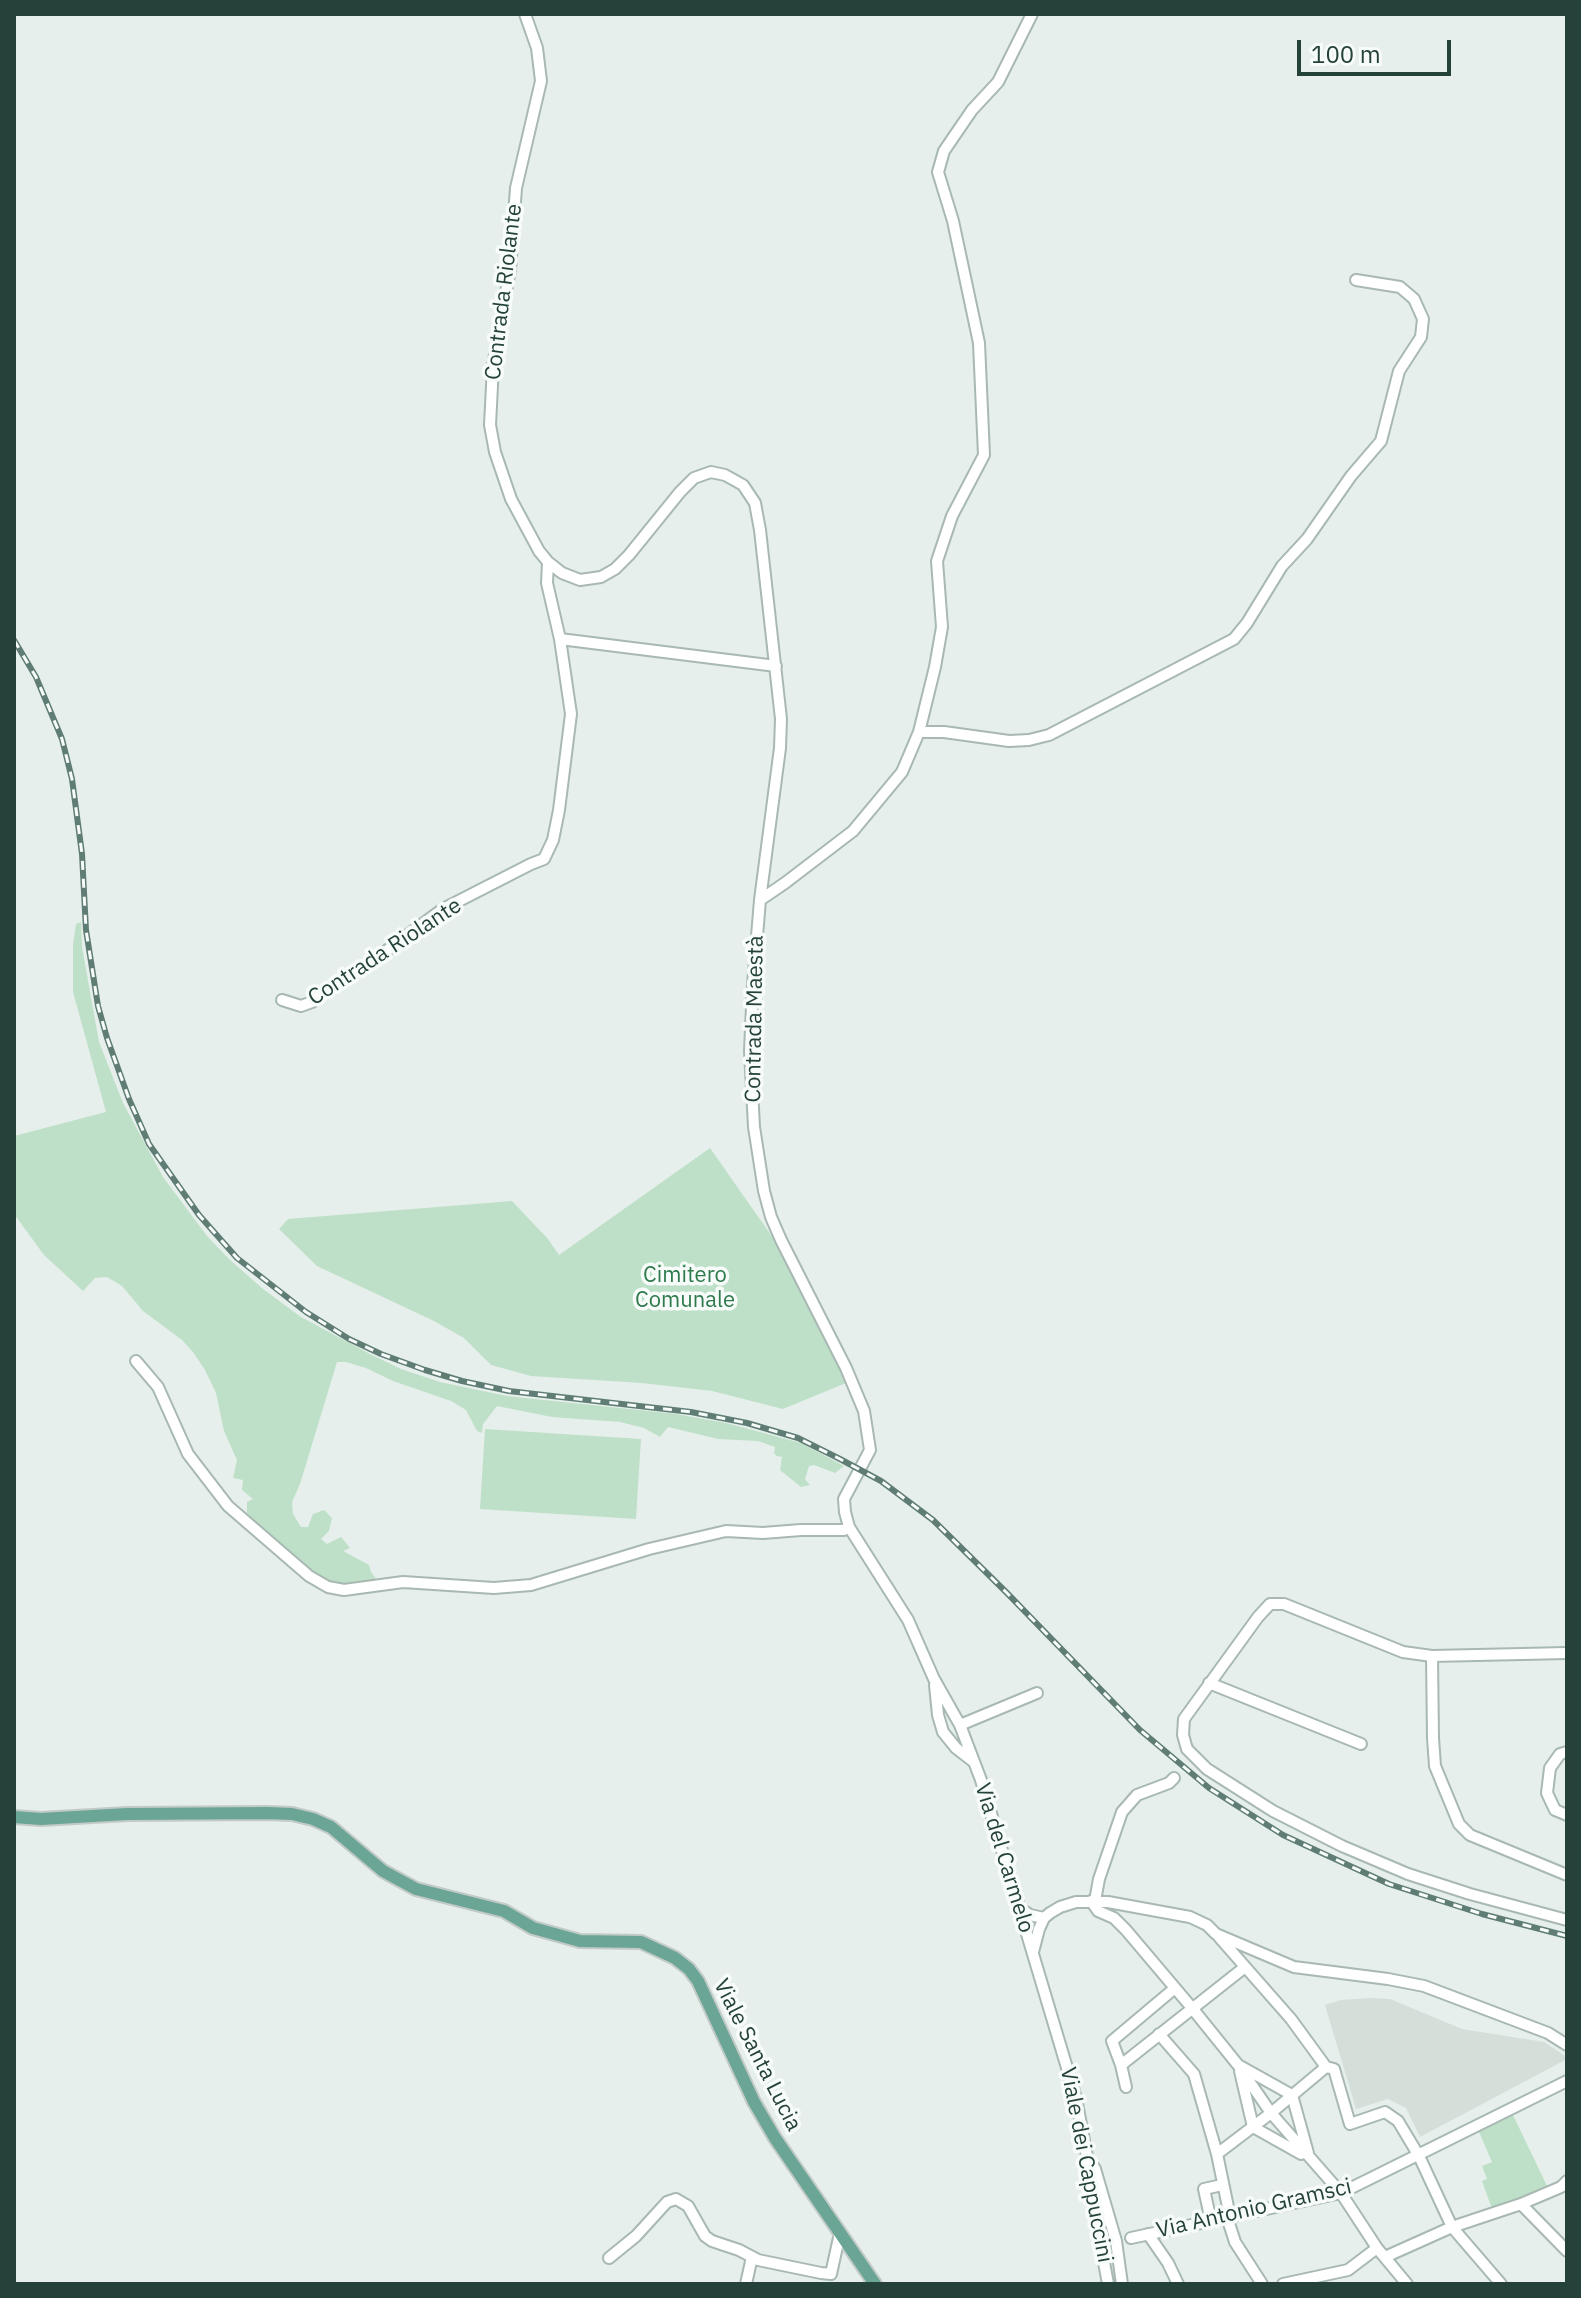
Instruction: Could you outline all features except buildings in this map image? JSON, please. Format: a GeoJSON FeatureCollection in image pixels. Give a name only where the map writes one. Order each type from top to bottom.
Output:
{"type":"FeatureCollection","features":[{"type":"Feature","properties":{"kind":"main road","name":"Viale Santa Lucia"},"geometry":{"type":"LineString","coordinates":[[14,1817],[292,1814],[331,1827],[383,1871],[416,1889],[504,1911],[533,1928],[580,1941],[641,1942],[675,1958],[698,1981],[754,2102],[775,2138],[875,2284]]}},
{"type":"Feature","properties":{"kind":"street","name":"Contrada Riolante"},"geometry":{"type":"LineString","coordinates":[[282,1000],[301,1006],[312,1002],[443,909],[544,859],[553,840],[571,714],[560,639],[547,583],[548,562],[511,499],[495,452],[490,425],[493,366],[510,270],[516,188],[541,81],[537,48],[525,14]]}},
{"type":"Feature","properties":{"kind":"street"},"geometry":{"type":"LineString","coordinates":[[760,900],[853,831],[902,772],[919,732],[942,627],[937,561],[952,516],[984,455],[979,343],[953,221],[938,172],[944,151],[972,110],[998,82],[1032,14]]}},
{"type":"Feature","properties":{"kind":"street"},"geometry":{"type":"LineString","coordinates":[[919,732],[944,732],[1009,741],[1049,735],[1234,639],[1282,566],[1307,539],[1351,476],[1381,441],[1399,371],[1421,337],[1423,319],[1414,299],[1400,287],[1356,280]]}},
{"type":"Feature","properties":{"kind":"street"},"geometry":{"type":"LineString","coordinates":[[548,562],[562,573],[580,580],[601,577],[629,555],[694,478],[711,472],[725,475],[743,485],[755,503],[776,666],[560,639]]}},
{"type":"Feature","properties":{"kind":"street","name":"Contrada Maestà"},"geometry":{"type":"LineString","coordinates":[[776,666],[781,719],[780,748],[760,900],[753,985],[750,1051],[754,1127],[771,1217],[864,1411],[870,1450],[844,1499],[849,1527]]}},
{"type":"Feature","properties":{"kind":"street"},"geometry":{"type":"LineString","coordinates":[[136,1361],[158,1387],[188,1454],[228,1506],[309,1576],[328,1587],[344,1590],[403,1582],[494,1588],[531,1585],[649,1549],[726,1531],[763,1533],[844,1530],[849,1527]]}},
{"type":"Feature","properties":{"kind":"street","name":"Via del Carmelo"},"geometry":{"type":"LineString","coordinates":[[849,1527],[908,1620],[934,1679],[960,1725],[1033,1954]]}},
{"type":"Feature","properties":{"kind":"street"},"geometry":{"type":"LineString","coordinates":[[1567,1653],[1432,1656],[1403,1652],[1284,1604],[1270,1604],[1184,1719],[1183,1735],[1187,1749],[1207,1769],[1273,1811],[1342,1846],[1470,1894],[1567,1920]]}},
{"type":"Feature","properties":{"kind":"street"},"geometry":{"type":"LineString","coordinates":[[1432,1656],[1435,1766],[1459,1824],[1470,1835],[1567,1875]]}},
{"type":"Feature","properties":{"kind":"street","name":"Via del Carmelo"},"geometry":{"type":"LineString","coordinates":[[934,1679],[943,1732],[956,1748],[974,1762]]}},
{"type":"Feature","properties":{"kind":"street"},"geometry":{"type":"LineString","coordinates":[[1209,1683],[1361,1744]]}},
{"type":"Feature","properties":{"kind":"street"},"geometry":{"type":"LineString","coordinates":[[960,1725],[1037,1693]]}},
{"type":"Feature","properties":{"kind":"street"},"geometry":{"type":"LineString","coordinates":[[1567,1752],[1560,1754],[1550,1768],[1547,1793],[1555,1810],[1567,1815]]}},
{"type":"Feature","properties":{"kind":"street"},"geometry":{"type":"LineString","coordinates":[[1174,1778],[1169,1783],[1137,1795],[1122,1812],[1093,1901],[1098,1911],[1114,1918],[1126,1930],[1192,2008],[1238,2065],[1271,2113],[1341,2193],[1381,2253],[1407,2284]]}},
{"type":"Feature","properties":{"kind":"street"},"geometry":{"type":"LineString","coordinates":[[1033,1954],[1035,1939],[1044,1918],[1060,1907],[1093,1901],[1190,1917],[1207,1925],[1291,2019],[1326,2067],[1334,2069],[1350,2124],[1385,2112],[1398,2121],[1419,2156],[1452,2227],[1501,2284]]}},
{"type":"Feature","properties":{"kind":"street"},"geometry":{"type":"LineString","coordinates":[[1019,1908],[1030,1915],[1044,1918]]}},
{"type":"Feature","properties":{"kind":"street"},"geometry":{"type":"LineString","coordinates":[[1216,1934],[1294,1967],[1424,1986],[1548,2033],[1567,2045]]}},
{"type":"Feature","properties":{"kind":"street","name":"Viale dei Cappuccini"},"geometry":{"type":"LineString","coordinates":[[1033,1954],[1076,2098],[1108,2284]]}},
{"type":"Feature","properties":{"kind":"street"},"geometry":{"type":"LineString","coordinates":[[1121,2065],[1245,1967]]}},
{"type":"Feature","properties":{"kind":"street"},"geometry":{"type":"LineString","coordinates":[[1126,2087],[1112,2041],[1175,1988]]}},
{"type":"Feature","properties":{"kind":"street"},"geometry":{"type":"LineString","coordinates":[[1159,2034],[1194,2074],[1217,2154],[1228,2207],[1227,2217],[1235,2242],[1263,2283]]}},
{"type":"Feature","properties":{"kind":"street"},"geometry":{"type":"LineString","coordinates":[[1238,2065],[1292,2095],[1310,2159]]}},
{"type":"Feature","properties":{"kind":"street"},"geometry":{"type":"LineString","coordinates":[[1238,2065],[1253,2127],[1310,2159]]}},
{"type":"Feature","properties":{"kind":"street"},"geometry":{"type":"LineString","coordinates":[[1217,2154],[1326,2067]]}},
{"type":"Feature","properties":{"kind":"street","name":"Via Antonio Gramsci"},"geometry":{"type":"LineString","coordinates":[[1124,2240],[1341,2193],[1567,2081]]}},
{"type":"Feature","properties":{"kind":"street"},"geometry":{"type":"LineString","coordinates":[[1087,2156],[1124,2240],[1122,2284]]}},
{"type":"Feature","properties":{"kind":"street"},"geometry":{"type":"LineString","coordinates":[[1211,2221],[1204,2189],[1222,2185]]}},
{"type":"Feature","properties":{"kind":"street"},"geometry":{"type":"LineString","coordinates":[[1283,2284],[1348,2270],[1381,2253],[1565,2187]]}},
{"type":"Feature","properties":{"kind":"street"},"geometry":{"type":"LineString","coordinates":[[609,2258],[636,2236],[667,2202],[676,2199],[688,2206],[705,2236],[712,2241],[752,2257],[830,2279],[840,2233]]}},
{"type":"Feature","properties":{"kind":"street"},"geometry":{"type":"LineString","coordinates":[[1521,2204],[1567,2251]]}},
{"type":"Feature","properties":{"kind":"street"},"geometry":{"type":"LineString","coordinates":[[1148,2234],[1178,2284]]}},
{"type":"Feature","properties":{"kind":"street"},"geometry":{"type":"LineString","coordinates":[[746,2284],[752,2257]]}},
{"type":"Feature","properties":{"kind":"street"},"geometry":{"type":"LineString","coordinates":[[1248,2284],[1263,2283]]}},
{"type":"Feature","properties":{"kind":"shaded area"},"geometry":{"type":"Polygon","coordinates":[[[1390,1999],[1462,2029],[1544,2042],[1567,2059],[1420,2137],[1406,2108],[1388,2099],[1356,2109],[1325,2005],[1341,2000],[1390,1999]]]}},
{"type":"Feature","properties":{"kind":"green space"},"geometry":{"type":"Polygon","coordinates":[[[81,922],[82,947],[99,1042],[123,1103],[163,1177],[207,1236],[229,1259],[301,1317],[401,1369],[440,1382],[507,1396],[676,1414],[726,1423],[801,1443],[844,1466],[835,1473],[809,1466],[805,1479],[810,1485],[801,1487],[780,1470],[782,1457],[774,1453],[775,1447],[758,1441],[718,1439],[668,1427],[660,1437],[644,1428],[620,1422],[552,1417],[497,1406],[483,1424],[482,1433],[477,1431],[466,1410],[451,1401],[366,1368],[337,1362],[292,1502],[293,1514],[301,1527],[308,1527],[313,1514],[324,1510],[332,1518],[329,1531],[321,1539],[327,1544],[341,1537],[350,1548],[343,1551],[369,1565],[379,1583],[342,1585],[322,1578],[306,1567],[263,1531],[247,1513],[247,1502],[253,1499],[242,1490],[243,1480],[233,1478],[237,1460],[224,1431],[216,1393],[193,1352],[143,1311],[122,1286],[107,1277],[95,1278],[83,1291],[44,1255],[14,1214],[14,1136],[106,1112],[73,992],[73,945],[76,924],[81,922]]]}},
{"type":"Feature","properties":{"kind":"green space","name":"Cimitero Comunale"},"geometry":{"type":"Polygon","coordinates":[[[710,1148],[778,1245],[846,1383],[783,1409],[712,1391],[531,1376],[491,1365],[464,1338],[317,1266],[279,1229],[288,1219],[512,1201],[559,1255],[710,1148]]]}},
{"type":"Feature","properties":{"kind":"green space"},"geometry":{"type":"Polygon","coordinates":[[[485,1429],[641,1439],[636,1519],[480,1509],[485,1429]]]}},
{"type":"Feature","properties":{"kind":"green space"},"geometry":{"type":"Polygon","coordinates":[[[1513,2115],[1548,2188],[1492,2209],[1482,2181],[1487,2179],[1482,2166],[1492,2162],[1479,2132],[1513,2115]]]}},
{"type":"Feature","properties":{"kind":"railway"},"geometry":{"type":"LineString","coordinates":[[14,640],[36,677],[62,739],[72,779],[82,854],[86,930],[98,1006],[129,1099],[149,1144],[199,1215],[237,1258],[306,1312],[349,1339],[425,1370],[509,1391],[691,1412],[747,1423],[798,1438],[840,1459],[881,1481],[933,1520],[1140,1730],[1209,1788],[1283,1835],[1389,1884],[1482,1914],[1567,1936]]}}]}
